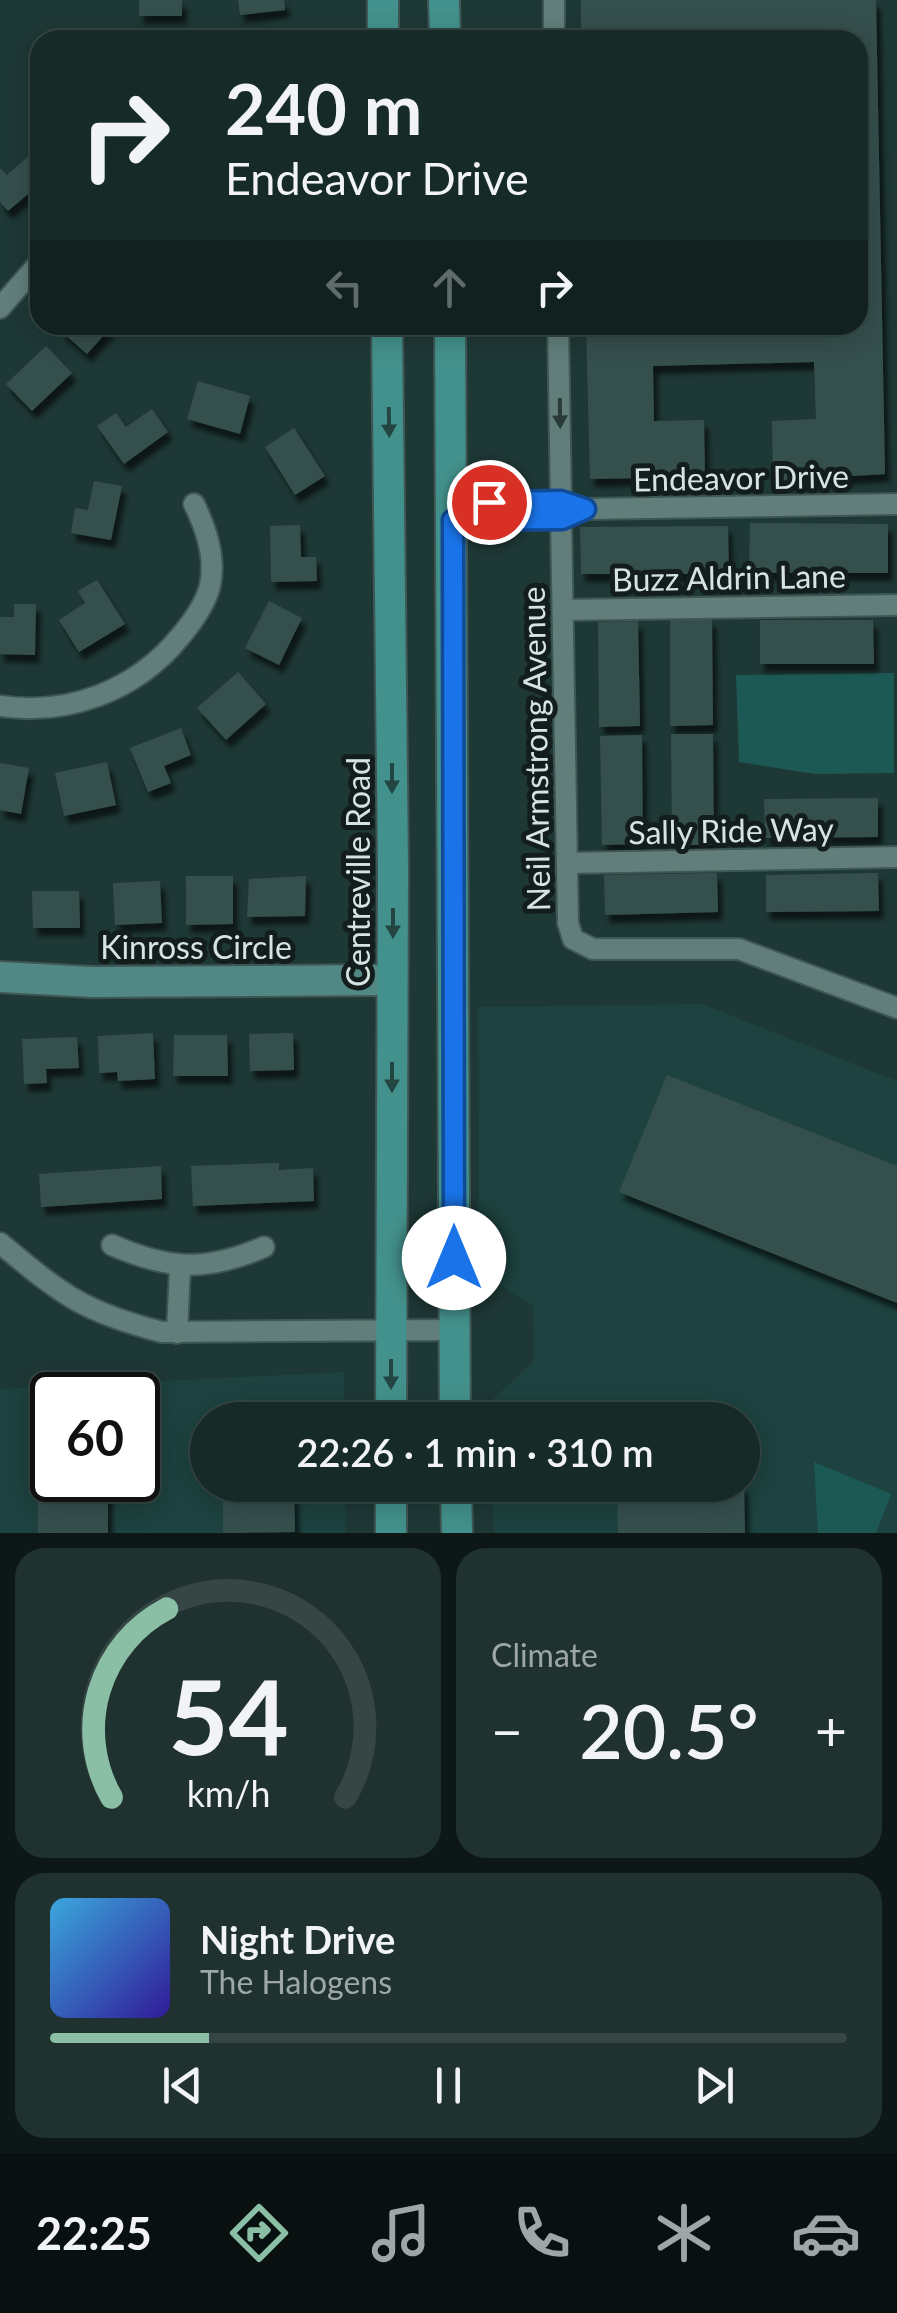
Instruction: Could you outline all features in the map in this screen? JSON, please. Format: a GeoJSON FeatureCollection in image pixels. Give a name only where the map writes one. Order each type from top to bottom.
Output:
{"type":"FeatureCollection","features":[{"type":"Feature","properties":{"kind":"main road"},"geometry":{"type":"LineString","coordinates":[[382,0],[383,30]]}},
{"type":"Feature","properties":{"kind":"main road"},"geometry":{"type":"LineString","coordinates":[[444,0],[445,30]]}},
{"type":"Feature","properties":{"kind":"main road","name":"Centreville Road"},"geometry":{"type":"LineString","coordinates":[[387,335],[391,1402]]}},
{"type":"Feature","properties":{"kind":"main road"},"geometry":{"type":"LineString","coordinates":[[450,335],[455,1402]]}},
{"type":"Feature","properties":{"kind":"main road"},"geometry":{"type":"LineString","coordinates":[[391,1502],[391,1533]]}},
{"type":"Feature","properties":{"kind":"main road"},"geometry":{"type":"LineString","coordinates":[[456,1502],[457,1533]]}},
{"type":"Feature","properties":{"kind":"street"},"geometry":{"type":"LineString","coordinates":[[554,0],[554,30]]}},
{"type":"Feature","properties":{"kind":"street"},"geometry":{"type":"LineString","coordinates":[[0,308],[30,274]]}},
{"type":"Feature","properties":{"kind":"street","name":"Neil Armstrong Avenue"},"geometry":{"type":"LineString","coordinates":[[558,335],[568,929],[573,939],[592,949],[739,949],[896,1003]]}},
{"type":"Feature","properties":{"kind":"street"},"geometry":{"type":"LineString","coordinates":[[0,706],[30,709],[80,702],[126,684],[166,654],[189,626],[210,584],[212,564],[207,537],[194,504]]}},
{"type":"Feature","properties":{"kind":"street","name":"Endeavor Drive"},"geometry":{"type":"LineString","coordinates":[[453,511],[897,504]]}},
{"type":"Feature","properties":{"kind":"street","name":"Buzz Aldrin Lane"},"geometry":{"type":"LineString","coordinates":[[563,610],[897,605]]}},
{"type":"Feature","properties":{"kind":"street","name":"Sally Ride Way"},"geometry":{"type":"LineString","coordinates":[[567,863],[897,857]]}},
{"type":"Feature","properties":{"kind":"street","name":"Kinross Circle"},"geometry":{"type":"LineString","coordinates":[[0,976],[92,982],[392,980]]}},
{"type":"Feature","properties":{"kind":"street"},"geometry":{"type":"LineString","coordinates":[[0,1242],[72,1301],[124,1324],[177,1333],[454,1330]]}},
{"type":"Feature","properties":{"kind":"street"},"geometry":{"type":"LineString","coordinates":[[112,1244],[141,1257],[180,1267],[223,1262],[264,1248]]}},
{"type":"Feature","properties":{"kind":"street"},"geometry":{"type":"LineString","coordinates":[[177,1333],[180,1267]]}},
{"type":"Feature","properties":{"kind":"shaded area"},"geometry":{"type":"Polygon","coordinates":[[[894,673],[894,773],[815,774],[739,762],[736,675],[894,673]]]}},
{"type":"Feature","properties":{"kind":"shaded area"},"geometry":{"type":"Polygon","coordinates":[[[702,1004],[897,1081],[897,1533],[494,1533],[493,1502],[760,1502],[760,1402],[490,1402],[534,1361],[533,1306],[479,1272],[478,1007],[702,1004]]]}},
{"type":"Feature","properties":{"kind":"shaded area"},"geometry":{"type":"Polygon","coordinates":[[[344,1372],[345,1402],[190,1402],[190,1502],[345,1502],[346,1533],[0,1533],[0,1389],[30,1388],[30,1502],[160,1502],[160,1381],[344,1372]]]}},
{"type":"Feature","properties":{"kind":"shaded area"},"geometry":{"type":"Polygon","coordinates":[[[814,1462],[891,1494],[876,1533],[818,1533],[814,1462]]]}},
{"type":"Feature","properties":{"kind":"building"},"geometry":{"type":"Polygon","coordinates":[[[139,0],[182,0],[182,16],[139,16],[139,0]]]}},
{"type":"Feature","properties":{"kind":"building"},"geometry":{"type":"Polygon","coordinates":[[[238,0],[284,0],[285,10],[240,15],[238,0]]]}},
{"type":"Feature","properties":{"kind":"building"},"geometry":{"type":"Polygon","coordinates":[[[581,0],[876,0],[885,474],[773,481],[772,421],[816,419],[814,362],[653,366],[654,421],[704,420],[705,477],[590,479],[586,335],[868,335],[868,30],[581,30],[581,0]]]}},
{"type":"Feature","properties":{"kind":"building"},"geometry":{"type":"Polygon","coordinates":[[[30,155],[30,192],[8,211],[0,202],[0,168],[7,175],[30,155]]]}},
{"type":"Feature","properties":{"kind":"building"},"geometry":{"type":"Polygon","coordinates":[[[66,335],[104,335],[87,354],[66,335]]]}},
{"type":"Feature","properties":{"kind":"building"},"geometry":{"type":"Polygon","coordinates":[[[46,346],[72,373],[32,411],[6,384],[46,346]]]}},
{"type":"Feature","properties":{"kind":"building"},"geometry":{"type":"Polygon","coordinates":[[[198,381],[250,396],[240,434],[187,419],[198,381]]]}},
{"type":"Feature","properties":{"kind":"building"},"geometry":{"type":"Polygon","coordinates":[[[152,409],[168,432],[124,464],[97,426],[116,413],[126,427],[152,409]]]}},
{"type":"Feature","properties":{"kind":"building"},"geometry":{"type":"Polygon","coordinates":[[[294,428],[325,476],[295,495],[265,447],[294,428]]]}},
{"type":"Feature","properties":{"kind":"building"},"geometry":{"type":"Polygon","coordinates":[[[94,481],[122,486],[111,540],[71,533],[75,508],[88,510],[94,481]]]}},
{"type":"Feature","properties":{"kind":"building"},"geometry":{"type":"Polygon","coordinates":[[[750,523],[888,524],[888,573],[749,573],[750,523]]]}},
{"type":"Feature","properties":{"kind":"building"},"geometry":{"type":"Polygon","coordinates":[[[300,525],[301,557],[316,557],[317,581],[271,582],[270,526],[300,525]]]}},
{"type":"Feature","properties":{"kind":"building"},"geometry":{"type":"Polygon","coordinates":[[[728,526],[729,574],[581,574],[580,527],[728,526]]]}},
{"type":"Feature","properties":{"kind":"building"},"geometry":{"type":"Polygon","coordinates":[[[97,580],[125,624],[79,652],[59,620],[85,603],[78,591],[97,580]]]}},
{"type":"Feature","properties":{"kind":"building"},"geometry":{"type":"Polygon","coordinates":[[[269,601],[302,618],[279,665],[245,648],[269,601]]]}},
{"type":"Feature","properties":{"kind":"building"},"geometry":{"type":"Polygon","coordinates":[[[14,604],[36,604],[35,655],[0,654],[0,617],[14,617],[14,604]]]}},
{"type":"Feature","properties":{"kind":"building"},"geometry":{"type":"Polygon","coordinates":[[[670,619],[712,619],[713,725],[670,726],[670,619]]]}},
{"type":"Feature","properties":{"kind":"building"},"geometry":{"type":"Polygon","coordinates":[[[760,620],[873,620],[874,664],[760,664],[760,620]]]}},
{"type":"Feature","properties":{"kind":"building"},"geometry":{"type":"Polygon","coordinates":[[[638,621],[640,726],[599,727],[598,622],[638,621]]]}},
{"type":"Feature","properties":{"kind":"building"},"geometry":{"type":"Polygon","coordinates":[[[238,672],[266,704],[226,740],[197,708],[238,672]]]}},
{"type":"Feature","properties":{"kind":"building"},"geometry":{"type":"Polygon","coordinates":[[[181,728],[191,755],[164,766],[171,783],[148,792],[130,748],[181,728]]]}},
{"type":"Feature","properties":{"kind":"building"},"geometry":{"type":"Polygon","coordinates":[[[671,734],[713,734],[714,845],[672,845],[671,734]]]}},
{"type":"Feature","properties":{"kind":"building"},"geometry":{"type":"Polygon","coordinates":[[[642,735],[643,844],[602,845],[600,736],[642,735]]]}},
{"type":"Feature","properties":{"kind":"building"},"geometry":{"type":"Polygon","coordinates":[[[107,762],[116,805],[64,816],[55,773],[107,762]]]}},
{"type":"Feature","properties":{"kind":"building"},"geometry":{"type":"Polygon","coordinates":[[[0,763],[29,768],[21,814],[0,810],[0,763]]]}},
{"type":"Feature","properties":{"kind":"building"},"geometry":{"type":"Polygon","coordinates":[[[878,798],[878,837],[765,838],[764,799],[878,798]]]}},
{"type":"Feature","properties":{"kind":"building"},"geometry":{"type":"Polygon","coordinates":[[[717,873],[718,912],[605,915],[604,875],[717,873]]]}},
{"type":"Feature","properties":{"kind":"building"},"geometry":{"type":"Polygon","coordinates":[[[878,873],[879,911],[766,912],[766,875],[878,873]]]}},
{"type":"Feature","properties":{"kind":"building"},"geometry":{"type":"Polygon","coordinates":[[[186,876],[233,876],[233,924],[186,925],[186,876]]]}},
{"type":"Feature","properties":{"kind":"building"},"geometry":{"type":"Polygon","coordinates":[[[306,876],[305,916],[247,917],[249,879],[306,876]]]}},
{"type":"Feature","properties":{"kind":"building"},"geometry":{"type":"Polygon","coordinates":[[[160,881],[162,923],[115,925],[113,883],[160,881]]]}},
{"type":"Feature","properties":{"kind":"building"},"geometry":{"type":"Polygon","coordinates":[[[32,891],[79,891],[80,928],[33,928],[32,891]]]}},
{"type":"Feature","properties":{"kind":"building"},"geometry":{"type":"Polygon","coordinates":[[[153,1033],[155,1079],[118,1081],[117,1072],[99,1073],[98,1036],[153,1033]]]}},
{"type":"Feature","properties":{"kind":"building"},"geometry":{"type":"Polygon","coordinates":[[[293,1033],[294,1070],[250,1071],[249,1034],[293,1033]]]}},
{"type":"Feature","properties":{"kind":"building"},"geometry":{"type":"Polygon","coordinates":[[[174,1035],[227,1035],[228,1076],[173,1076],[174,1035]]]}},
{"type":"Feature","properties":{"kind":"building"},"geometry":{"type":"Polygon","coordinates":[[[77,1037],[79,1068],[46,1069],[47,1083],[24,1084],[22,1039],[77,1037]]]}},
{"type":"Feature","properties":{"kind":"building"},"geometry":{"type":"Polygon","coordinates":[[[667,1075],[897,1166],[897,1303],[619,1192],[667,1075]]]}},
{"type":"Feature","properties":{"kind":"building"},"geometry":{"type":"Polygon","coordinates":[[[279,1163],[279,1170],[313,1168],[314,1201],[193,1206],[191,1166],[279,1163]]]}},
{"type":"Feature","properties":{"kind":"building"},"geometry":{"type":"Polygon","coordinates":[[[161,1166],[162,1199],[41,1207],[39,1174],[161,1166]]]}},
{"type":"Feature","properties":{"kind":"building"},"geometry":{"type":"Polygon","coordinates":[[[38,1502],[108,1502],[108,1533],[38,1533],[38,1502]]]}},
{"type":"Feature","properties":{"kind":"building"},"geometry":{"type":"Polygon","coordinates":[[[223,1502],[294,1502],[295,1532],[223,1533],[223,1502]]]}},
{"type":"Feature","properties":{"kind":"building"},"geometry":{"type":"Polygon","coordinates":[[[617,1502],[744,1502],[745,1533],[618,1533],[617,1502]]]}},
{"type":"Feature","properties":{"kind":"route"},"geometry":{"type":"LineString","coordinates":[[454,1258],[453,520],[562,519],[585,509],[561,501],[489,502]]}}]}
